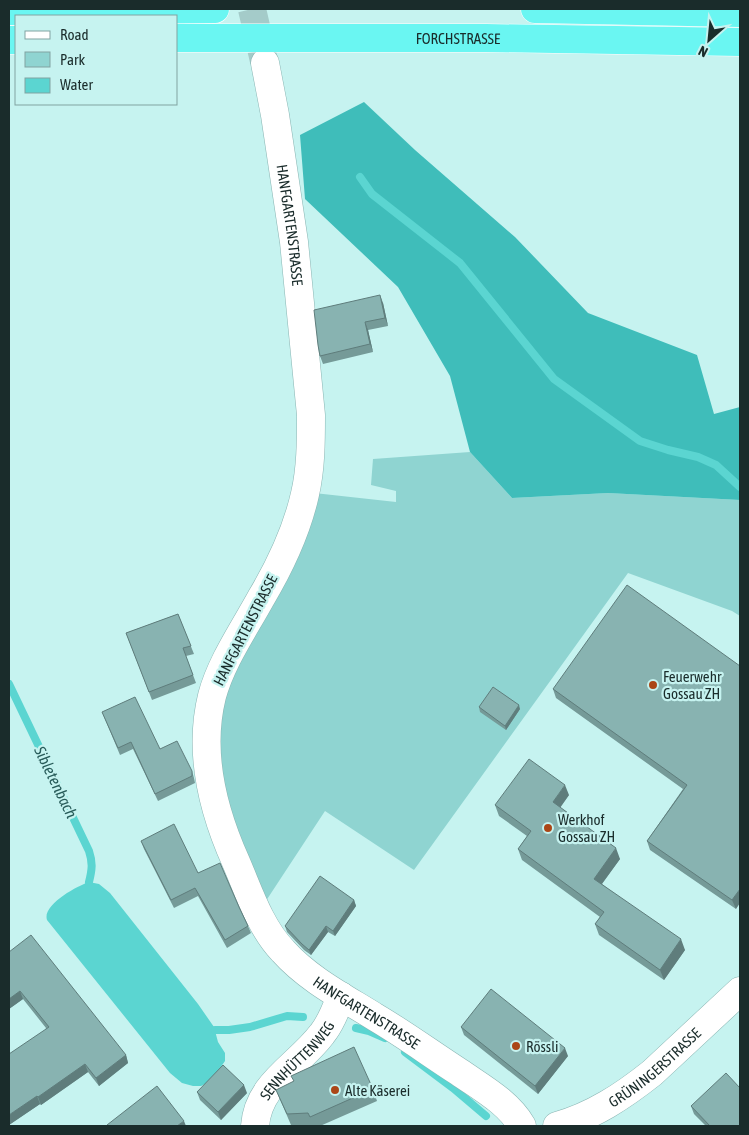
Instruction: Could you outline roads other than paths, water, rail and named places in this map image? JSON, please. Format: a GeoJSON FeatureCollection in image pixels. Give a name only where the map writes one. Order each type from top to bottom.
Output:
{"type":"FeatureCollection","features":[{"type":"Feature","properties":{"kind":"highway"},"geometry":{"type":"LineString","coordinates":[[9,11],[216,9]]}},
{"type":"Feature","properties":{"kind":"highway"},"geometry":{"type":"LineString","coordinates":[[535,9],[740,13]]}},
{"type":"Feature","properties":{"kind":"highway","name":"FORCHSTRASSE"},"geometry":{"type":"LineString","coordinates":[[178,38],[476,38],[740,42]]}},
{"type":"Feature","properties":{"kind":"street","name":"HANFGARTENSTRASSE"},"geometry":{"type":"LineString","coordinates":[[265,63],[294,242],[311,442],[305,492],[288,544],[264,593],[225,662],[212,696],[206,729],[206,759],[213,796],[231,851],[263,921],[280,949],[303,971],[486,1090],[514,1114],[522,1126]]}},
{"type":"Feature","properties":{"kind":"street","name":"GRÜNINGERSTRASSE"},"geometry":{"type":"LineString","coordinates":[[557,1126],[587,1115],[608,1104],[652,1073],[740,991]]}},
{"type":"Feature","properties":{"kind":"street","name":"SENNHÜTTENWEG"},"geometry":{"type":"LineString","coordinates":[[254,1126],[258,1109],[265,1093],[322,1034],[332,1018],[341,996]]}},
{"type":"Feature","properties":{"kind":"water"},"geometry":{"type":"Polygon","coordinates":[[[89,882],[99,884],[110,893],[214,1027],[218,1042],[225,1053],[225,1061],[205,1084],[193,1086],[182,1083],[170,1073],[47,920],[47,914],[55,902],[69,892],[89,882]]]}},
{"type":"Feature","properties":{"kind":"waterway"},"geometry":{"type":"LineString","coordinates":[[360,177],[372,194],[460,263],[554,379],[640,441],[698,457],[716,465],[740,487]]}},
{"type":"Feature","properties":{"kind":"waterway","name":"Sibletenbach"},"geometry":{"type":"LineString","coordinates":[[9,684],[89,851],[92,866],[89,882]]}},
{"type":"Feature","properties":{"kind":"waterway"},"geometry":{"type":"LineString","coordinates":[[215,1030],[250,1027],[287,1016],[303,1017]]}},
{"type":"Feature","properties":{"kind":"waterway"},"geometry":{"type":"LineString","coordinates":[[356,1028],[385,1038]]}},
{"type":"Feature","properties":{"kind":"waterway"},"geometry":{"type":"LineString","coordinates":[[405,1052],[453,1088],[486,1116]]}},
{"type":"Feature","properties":{"kind":"tunnel"},"geometry":{"type":"LineString","coordinates":[[252,9],[264,61]]}},
{"type":"Feature","properties":{"kind":"place","name":"Feuerwehr Gossau ZH"},"geometry":{"type":"Point","coordinates":[653,685]}},
{"type":"Feature","properties":{"kind":"place","name":"Werkhof Gossau ZH"},"geometry":{"type":"Point","coordinates":[548,828]}},
{"type":"Feature","properties":{"kind":"place","name":"Rössli"},"geometry":{"type":"Point","coordinates":[516,1046]}},
{"type":"Feature","properties":{"kind":"place","name":"Alte Käserei"},"geometry":{"type":"Point","coordinates":[335,1090]}}]}
